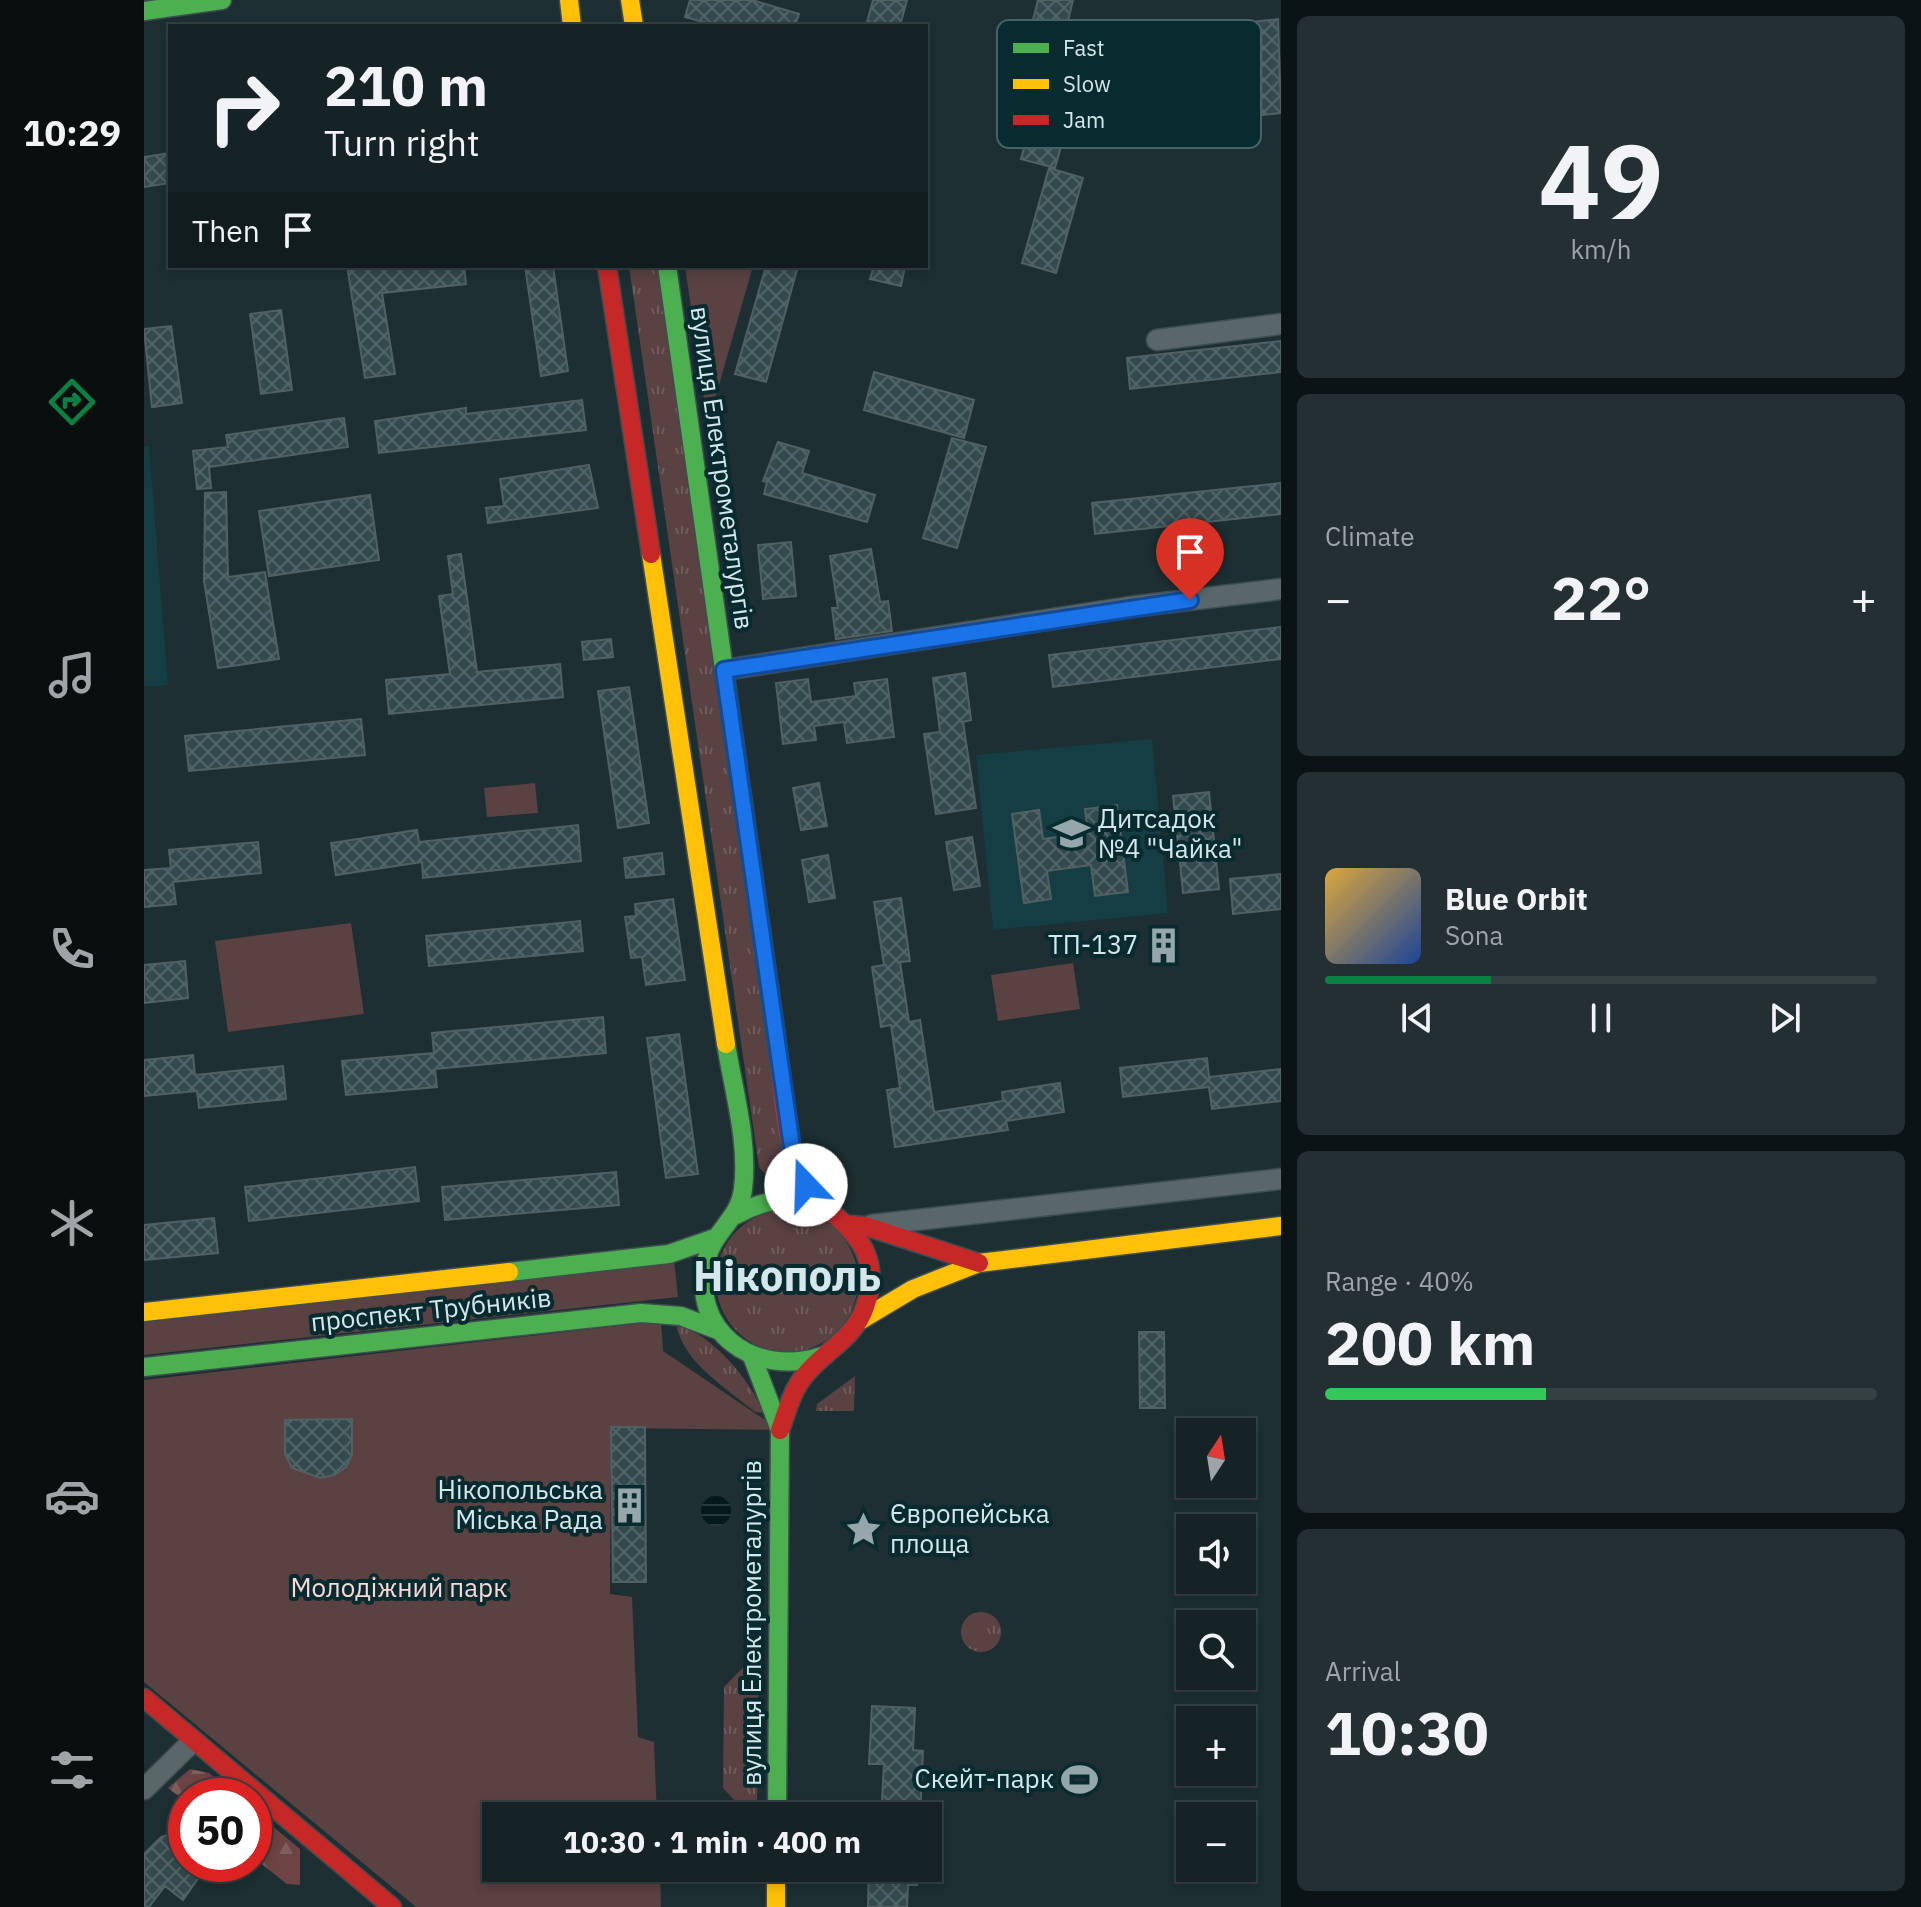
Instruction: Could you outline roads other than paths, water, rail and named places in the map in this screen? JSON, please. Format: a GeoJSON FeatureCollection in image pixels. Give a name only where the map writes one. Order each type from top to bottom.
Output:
{"type":"FeatureCollection","features":[{"type":"Feature","properties":{"kind":"main road"},"geometry":{"type":"LineString","coordinates":[[144,11],[222,0]]}},
{"type":"Feature","properties":{"kind":"main road"},"geometry":{"type":"LineString","coordinates":[[569,0],[572,24]]}},
{"type":"Feature","properties":{"kind":"main road"},"geometry":{"type":"LineString","coordinates":[[630,0],[634,24]]}},
{"type":"Feature","properties":{"kind":"main road"},"geometry":{"type":"LineString","coordinates":[[607,268],[742,1151],[743,1190],[736,1215]]}},
{"type":"Feature","properties":{"kind":"main road","name":"вулиця Електрометалургів"},"geometry":{"type":"LineString","coordinates":[[667,268],[793,1154],[799,1173],[825,1207],[857,1226],[870,1271],[869,1296],[861,1320],[841,1344],[822,1356],[803,1378],[780,1430]]}},
{"type":"Feature","properties":{"kind":"main road"},"geometry":{"type":"LineString","coordinates":[[736,1215],[764,1201],[779,1198],[811,1201],[825,1207]]}},
{"type":"Feature","properties":{"kind":"main road","name":"вулиця Електрометалургів"},"geometry":{"type":"LineString","coordinates":[[736,1215],[715,1238],[704,1269],[704,1285],[706,1302],[720,1331],[752,1356],[770,1396],[780,1430],[777,1802]]}},
{"type":"Feature","properties":{"kind":"main road"},"geometry":{"type":"LineString","coordinates":[[857,1226],[979,1263]]}},
{"type":"Feature","properties":{"kind":"main road"},"geometry":{"type":"LineString","coordinates":[[861,1320],[913,1289],[979,1263],[1281,1226]]}},
{"type":"Feature","properties":{"kind":"main road","name":"проспект Трубників"},"geometry":{"type":"LineString","coordinates":[[144,1312],[669,1254],[715,1238]]}},
{"type":"Feature","properties":{"kind":"main road","name":"проспект Трубників"},"geometry":{"type":"LineString","coordinates":[[144,1367],[641,1313],[681,1316],[720,1331]]}},
{"type":"Feature","properties":{"kind":"main road"},"geometry":{"type":"LineString","coordinates":[[752,1356],[790,1364],[822,1356]]}},
{"type":"Feature","properties":{"kind":"main road"},"geometry":{"type":"LineString","coordinates":[[144,1698],[392,1907]]}},
{"type":"Feature","properties":{"kind":"main road"},"geometry":{"type":"LineString","coordinates":[[776,1882],[776,1907]]}},
{"type":"Feature","properties":{"kind":"street"},"geometry":{"type":"LineString","coordinates":[[1157,340],[1281,324]]}},
{"type":"Feature","properties":{"kind":"street"},"geometry":{"type":"LineString","coordinates":[[724,670],[1130,607],[1281,589]]}},
{"type":"Feature","properties":{"kind":"street"},"geometry":{"type":"LineString","coordinates":[[857,1226],[1281,1179]]}},
{"type":"Feature","properties":{"kind":"street"},"geometry":{"type":"LineString","coordinates":[[144,1789],[193,1741]]}},
{"type":"Feature","properties":{"kind":"place","name":"Дитсадок №4 \"Чайка\""},"geometry":{"type":"Point","coordinates":[1072,834]}},
{"type":"Feature","properties":{"kind":"place","name":"ТП-137"},"geometry":{"type":"Point","coordinates":[1164,945]}},
{"type":"Feature","properties":{"kind":"place","name":"Нiкопольська Міська Рада"},"geometry":{"type":"Point","coordinates":[629,1505]}},
{"type":"Feature","properties":{"kind":"place","name":"Європейська площа"},"geometry":{"type":"Point","coordinates":[864,1529]}},
{"type":"Feature","properties":{"kind":"place","name":"Скейт-парк"},"geometry":{"type":"Point","coordinates":[1080,1779]}},
{"type":"Feature","properties":{"kind":"district","name":"Нікополь"},"geometry":{"type":"Point","coordinates":[787,1276]}},
{"type":"Feature","properties":{"kind":"park label","name":"Молодіжний парк"},"geometry":{"type":"Point","coordinates":[399,1588]}}]}
